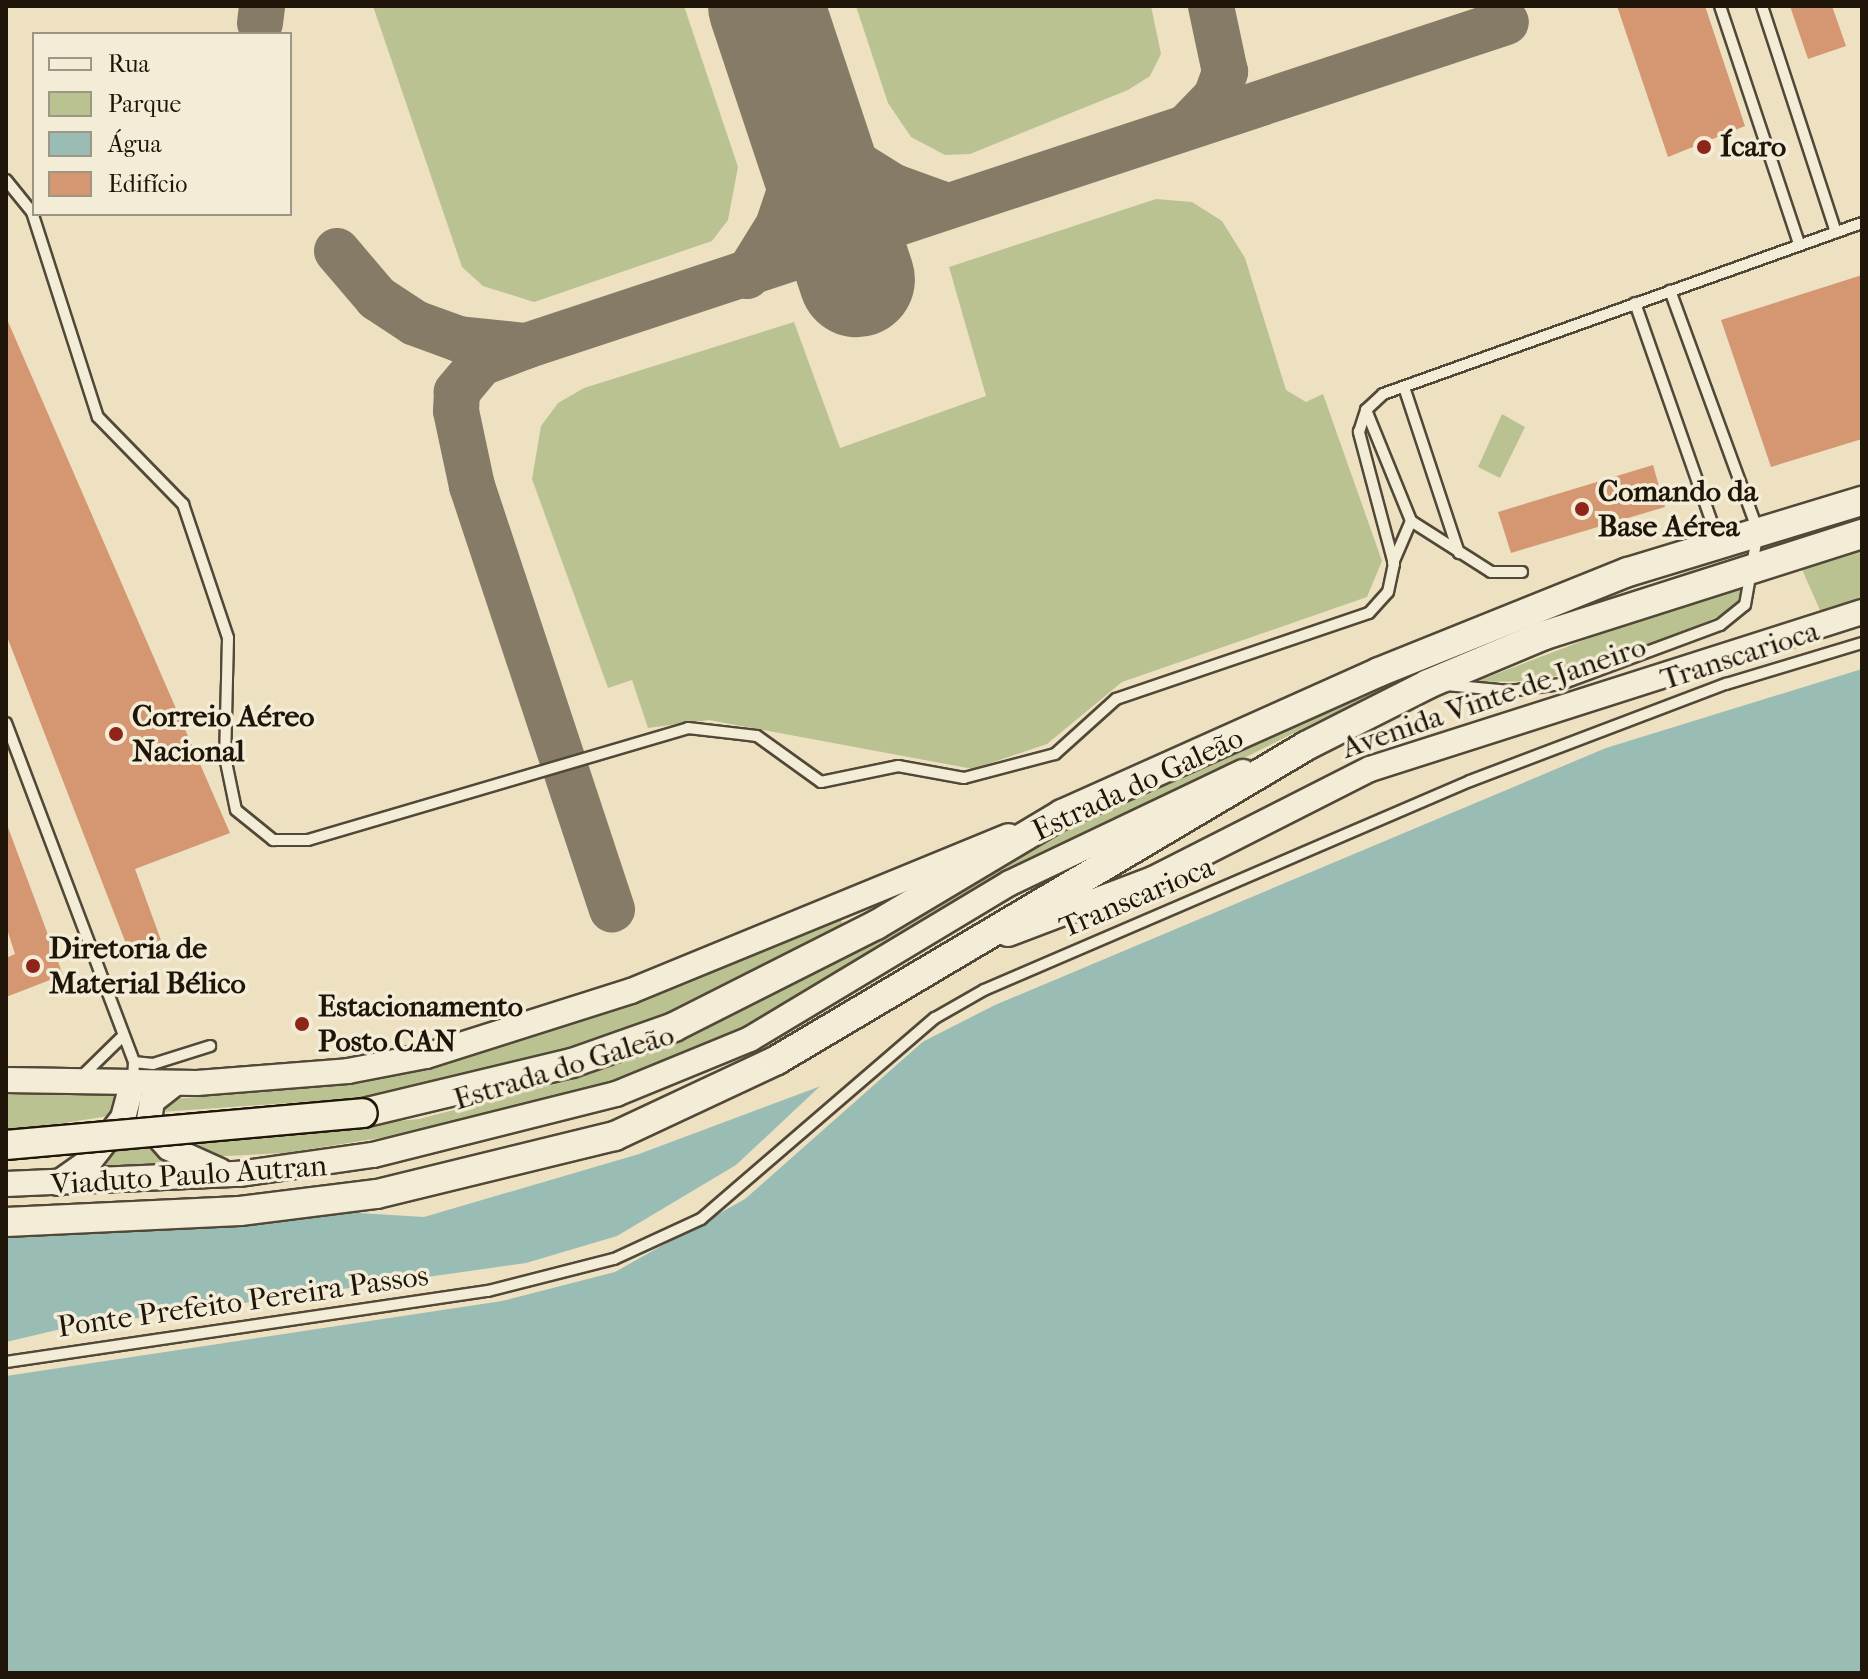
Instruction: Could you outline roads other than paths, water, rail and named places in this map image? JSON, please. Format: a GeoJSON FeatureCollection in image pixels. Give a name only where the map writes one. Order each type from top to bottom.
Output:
{"type":"FeatureCollection","features":[{"type":"Feature","properties":{"kind":"main road","name":"Estrada do Galeão"},"geometry":{"type":"LineString","coordinates":[[363,1113],[572,1063],[674,1027],[876,925],[1062,814],[1542,604],[1719,543],[1862,501]]}},
{"type":"Feature","properties":{"kind":"main road","name":"Estrada do Galeão"},"geometry":{"type":"LineString","coordinates":[[377,1194],[509,1167],[689,1106],[937,967],[1306,746],[1428,684],[1755,564],[1862,534]]}},
{"type":"Feature","properties":{"kind":"main road","name":"Viaduto Paulo Autran"},"geometry":{"type":"LineString","coordinates":[[6,1145],[363,1113]]}},
{"type":"Feature","properties":{"kind":"main road","name":"Viaduto Paulo Autran"},"geometry":{"type":"LineString","coordinates":[[6,1222],[120,1220],[377,1194]]}},
{"type":"Feature","properties":{"kind":"street","name":"Avenida Vinte de Janeiro"},"geometry":{"type":"LineString","coordinates":[[937,967],[1153,879],[1370,769],[1862,612]]}},
{"type":"Feature","properties":{"kind":"street","name":"Estrada do Galeão"},"geometry":{"type":"LineString","coordinates":[[6,1184],[239,1174],[493,1130],[698,1063],[1010,883],[1306,746]]}},
{"type":"Feature","properties":{"kind":"street","name":"Estrada do Galeão"},"geometry":{"type":"LineString","coordinates":[[6,1080],[75,1081],[133,1072],[174,1084],[348,1071],[539,1023],[1062,814]]}},
{"type":"Feature","properties":{"kind":"street"},"geometry":{"type":"LineString","coordinates":[[6,1169],[53,1184],[90,1161],[123,1118],[133,1072]]}},
{"type":"Feature","properties":{"kind":"street"},"geometry":{"type":"LineString","coordinates":[[174,1084],[148,1108],[151,1132],[192,1159],[239,1174]]}},
{"type":"Feature","properties":{"kind":"lane"},"geometry":{"type":"LineString","coordinates":[[1720,6],[1799,244]]}},
{"type":"Feature","properties":{"kind":"lane"},"geometry":{"type":"LineString","coordinates":[[1762,6],[1836,232]]}},
{"type":"Feature","properties":{"kind":"lane"},"geometry":{"type":"LineString","coordinates":[[6,180],[32,212]]}},
{"type":"Feature","properties":{"kind":"lane"},"geometry":{"type":"LineString","coordinates":[[33,216],[98,417],[183,504],[228,638],[225,757],[236,810],[273,840],[308,840],[688,728],[757,736],[821,782],[898,766],[964,778],[1055,754],[1116,699],[1369,613],[1388,592],[1393,563],[1411,521]]}},
{"type":"Feature","properties":{"kind":"lane"},"geometry":{"type":"LineString","coordinates":[[1393,563],[1359,432],[1366,410],[1404,387],[1862,223]]}},
{"type":"Feature","properties":{"kind":"lane"},"geometry":{"type":"LineString","coordinates":[[1428,684],[1510,691],[1561,684],[1630,661],[1736,616],[1751,590],[1758,531],[1670,291]]}},
{"type":"Feature","properties":{"kind":"lane"},"geometry":{"type":"LineString","coordinates":[[1635,303],[1719,543]]}},
{"type":"Feature","properties":{"kind":"lane"},"geometry":{"type":"LineString","coordinates":[[1404,387],[1459,553]]}},
{"type":"Feature","properties":{"kind":"lane"},"geometry":{"type":"LineString","coordinates":[[1366,410],[1411,521],[1491,572],[1522,572]]}},
{"type":"Feature","properties":{"kind":"lane","name":"Transcarioca"},"geometry":{"type":"LineString","coordinates":[[488,1291],[614,1259],[701,1219],[901,1048],[984,990],[1470,781],[1713,688],[1862,643]]}},
{"type":"Feature","properties":{"kind":"lane"},"geometry":{"type":"LineString","coordinates":[[6,723],[133,1072],[210,1046]]}},
{"type":"Feature","properties":{"kind":"lane"},"geometry":{"type":"LineString","coordinates":[[75,1081],[121,1038]]}},
{"type":"Feature","properties":{"kind":"lane"},"geometry":{"type":"LineString","coordinates":[[173,1058],[174,1084]]}},
{"type":"Feature","properties":{"kind":"lane","name":"Ponte Prefeito Pereira Passos"},"geometry":{"type":"LineString","coordinates":[[6,1362],[488,1291]]}},
{"type":"Feature","properties":{"kind":"water"},"geometry":{"type":"Polygon","coordinates":[[[1862,669],[1862,1673],[6,1673],[6,1226],[326,1211],[424,1217],[639,1154],[877,1065],[995,1005],[1606,748],[1862,669]]]}},
{"type":"Feature","properties":{"kind":"place","name":"Ícaro"},"geometry":{"type":"Point","coordinates":[1704,147]}},
{"type":"Feature","properties":{"kind":"place","name":"Comando da Base Aérea"},"geometry":{"type":"Point","coordinates":[1582,509]}},
{"type":"Feature","properties":{"kind":"place","name":"Correio Aéreo Nacional"},"geometry":{"type":"Point","coordinates":[116,734]}},
{"type":"Feature","properties":{"kind":"place","name":"Diretoria de Material Bélico"},"geometry":{"type":"Point","coordinates":[33,966]}},
{"type":"Feature","properties":{"kind":"place","name":"Estacionamento Posto CAN"},"geometry":{"type":"Point","coordinates":[302,1024]}}]}
